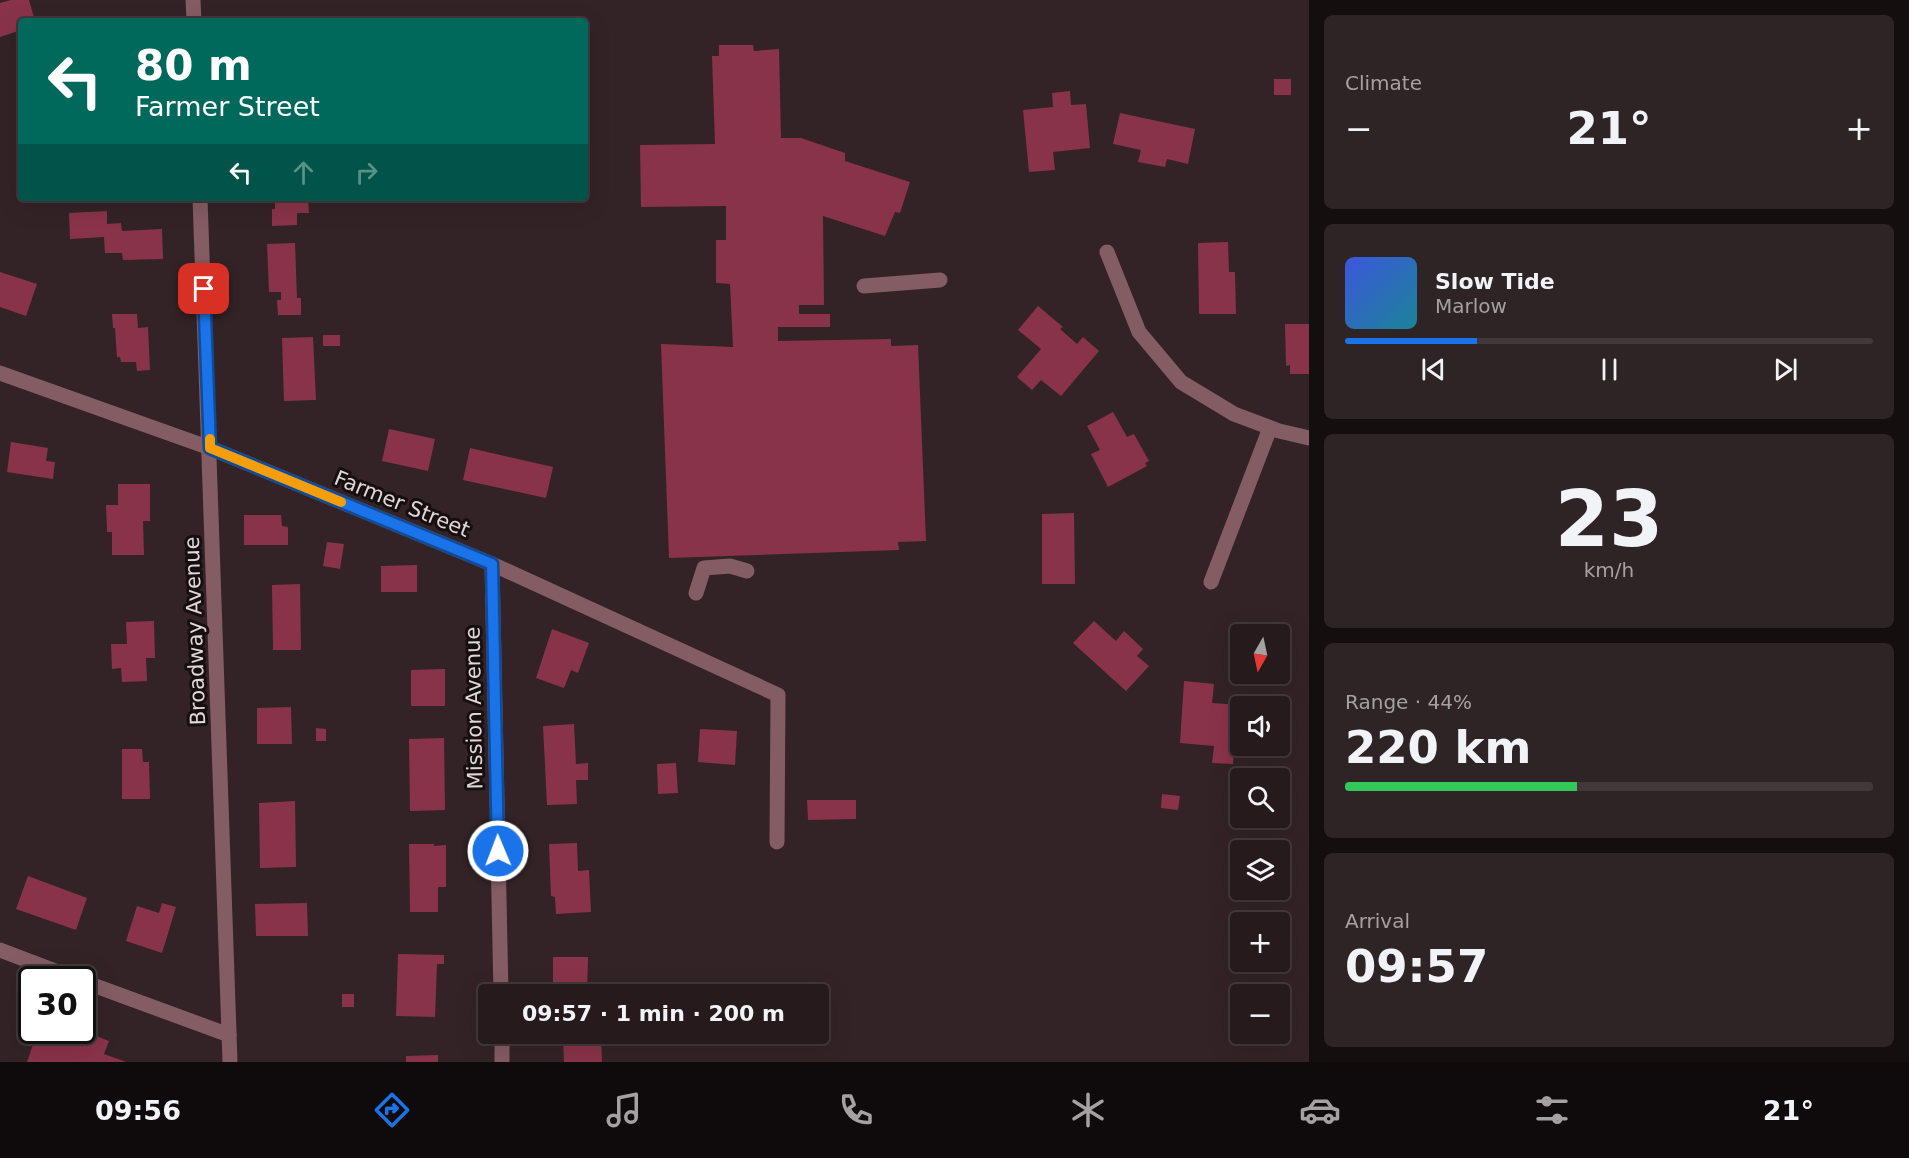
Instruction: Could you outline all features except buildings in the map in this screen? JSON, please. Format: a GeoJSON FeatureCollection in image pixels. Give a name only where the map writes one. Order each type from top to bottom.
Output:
{"type":"FeatureCollection","features":[{"type":"Feature","properties":{"kind":"street"},"geometry":{"type":"LineString","coordinates":[[193,0],[194,18]]}},
{"type":"Feature","properties":{"kind":"street","name":"Broadway Avenue"},"geometry":{"type":"LineString","coordinates":[[200,201],[230,1062]]}},
{"type":"Feature","properties":{"kind":"street"},"geometry":{"type":"LineString","coordinates":[[1107,252],[1139,332],[1181,382],[1234,414],[1270,428],[1309,438]]}},
{"type":"Feature","properties":{"kind":"street"},"geometry":{"type":"LineString","coordinates":[[864,286],[940,280]]}},
{"type":"Feature","properties":{"kind":"street","name":"Farmer Street"},"geometry":{"type":"LineString","coordinates":[[0,373],[210,448],[492,564],[778,695],[777,842]]}},
{"type":"Feature","properties":{"kind":"street"},"geometry":{"type":"LineString","coordinates":[[1211,582],[1270,428]]}},
{"type":"Feature","properties":{"kind":"street","name":"Mission Avenue"},"geometry":{"type":"LineString","coordinates":[[492,564],[501,984]]}},
{"type":"Feature","properties":{"kind":"street"},"geometry":{"type":"LineString","coordinates":[[696,593],[704,568],[730,566],[747,571]]}},
{"type":"Feature","properties":{"kind":"street"},"geometry":{"type":"LineString","coordinates":[[0,950],[43,966]]}},
{"type":"Feature","properties":{"kind":"street"},"geometry":{"type":"LineString","coordinates":[[96,986],[229,1035]]}},
{"type":"Feature","properties":{"kind":"street"},"geometry":{"type":"LineString","coordinates":[[502,1044],[502,1062]]}},
{"type":"Feature","properties":{"kind":"slow traffic"},"geometry":{"type":"LineString","coordinates":[[210,439],[210,448],[341,502]]}},
{"type":"Feature","properties":{"kind":"route"},"geometry":{"type":"LineString","coordinates":[[204,289],[210,448],[492,564],[498,851]]}}]}
